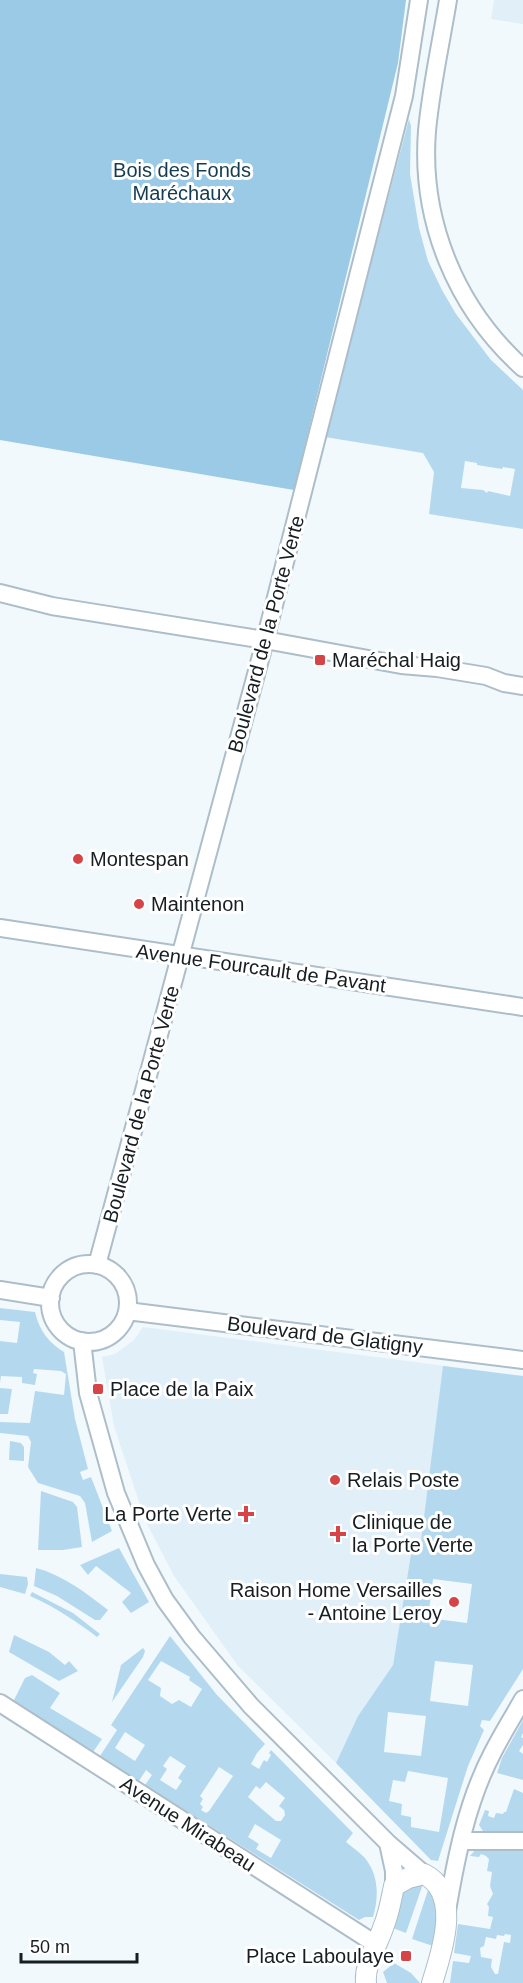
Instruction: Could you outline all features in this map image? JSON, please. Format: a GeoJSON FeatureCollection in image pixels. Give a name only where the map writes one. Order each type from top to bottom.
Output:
{"type":"FeatureCollection","features":[{"type":"Feature","properties":{"kind":"main road"},"geometry":{"type":"LineString","coordinates":[[362,1980],[390,1907],[394,1886],[408,1878],[428,1876],[443,1895],[447,1913],[442,1952],[432,1983]]}},
{"type":"Feature","properties":{"kind":"street","name":"Boulevard de la Porte Verte"},"geometry":{"type":"LineString","coordinates":[[97,1265],[265,640],[404,96],[419,0]]}},
{"type":"Feature","properties":{"kind":"street"},"geometry":{"type":"LineString","coordinates":[[448,0],[427,132],[431,213],[442,248],[469,304],[508,355],[523,368]]}},
{"type":"Feature","properties":{"kind":"street"},"geometry":{"type":"LineString","coordinates":[[0,593],[52,606],[265,640],[401,665],[486,676],[504,683],[523,686]]}},
{"type":"Feature","properties":{"kind":"street","name":"Avenue Fourcault de Pavant"},"geometry":{"type":"LineString","coordinates":[[0,928],[523,1007]]}},
{"type":"Feature","properties":{"kind":"street"},"geometry":{"type":"LineString","coordinates":[[79,1265],[97,1265],[117,1276],[124,1286],[128,1297],[128,1311],[116,1330],[106,1338],[82,1341],[60,1329],[52,1314],[51,1298],[53,1289],[63,1274],[79,1265]]}},
{"type":"Feature","properties":{"kind":"street"},"geometry":{"type":"LineString","coordinates":[[0,1290],[51,1298]]}},
{"type":"Feature","properties":{"kind":"street","name":"Boulevard de Glatigny"},"geometry":{"type":"LineString","coordinates":[[128,1311],[523,1360]]}},
{"type":"Feature","properties":{"kind":"street"},"geometry":{"type":"LineString","coordinates":[[82,1341],[88,1393],[116,1493],[142,1556],[165,1600],[192,1637],[251,1706],[388,1843],[428,1876],[448,1870],[456,1862]]}},
{"type":"Feature","properties":{"kind":"street"},"geometry":{"type":"LineString","coordinates":[[447,1913],[456,1862],[474,1799],[492,1753],[523,1700]]}},
{"type":"Feature","properties":{"kind":"street","name":"Avenue Mirabeau"},"geometry":{"type":"LineString","coordinates":[[0,1702],[377,1944]]}},
{"type":"Feature","properties":{"kind":"street"},"geometry":{"type":"LineString","coordinates":[[462,1841],[523,1841]]}},
{"type":"Feature","properties":{"kind":"street"},"geometry":{"type":"LineString","coordinates":[[388,1843],[394,1871],[394,1886]]}},
{"type":"Feature","properties":{"kind":"shaded area"},"geometry":{"type":"Polygon","coordinates":[[[494,0],[523,0],[523,24],[491,19],[494,0]]]}},
{"type":"Feature","properties":{"kind":"shaded area"},"geometry":{"type":"Polygon","coordinates":[[[409,119],[411,126],[410,174],[419,228],[428,261],[456,314],[491,360],[523,390],[523,529],[429,514],[434,472],[423,453],[325,437],[409,119]],[[465,461],[461,488],[510,496],[515,469],[503,467],[502,469],[477,465],[477,463],[465,461]]]}},
{"type":"Feature","properties":{"kind":"shaded area"},"geometry":{"type":"Polygon","coordinates":[[[0,1308],[35,1312],[45,1335],[64,1352],[75,1419],[88,1469],[80,1472],[83,1480],[91,1477],[112,1531],[92,1542],[85,1503],[80,1496],[38,1483],[28,1467],[31,1442],[28,1436],[0,1433],[0,1422],[30,1423],[35,1391],[64,1395],[66,1374],[61,1371],[34,1369],[33,1373],[37,1374],[35,1385],[22,1383],[22,1377],[1,1376],[0,1383],[0,1341],[17,1343],[20,1322],[0,1320],[0,1308]]]}},
{"type":"Feature","properties":{"kind":"shaded area","name":"Clinique de la Porte Verte"},"geometry":{"type":"Polygon","coordinates":[[[143,1327],[523,1376],[523,1582],[412,1549],[393,1665],[358,1716],[336,1763],[238,1666],[174,1576],[145,1520],[114,1426],[102,1357],[115,1354],[134,1340],[143,1327]]]}},
{"type":"Feature","properties":{"kind":"shaded area"},"geometry":{"type":"Polygon","coordinates":[[[443,1366],[523,1376],[523,1669],[490,1721],[482,1720],[480,1726],[484,1730],[468,1766],[438,1861],[431,1860],[336,1763],[358,1716],[393,1665],[412,1548],[420,1549],[443,1366]],[[433,1579],[428,1618],[467,1623],[472,1584],[433,1579]],[[435,1661],[430,1701],[468,1706],[473,1665],[435,1661]],[[388,1712],[384,1752],[421,1756],[426,1716],[388,1712]],[[408,1771],[405,1782],[393,1780],[389,1801],[402,1804],[401,1815],[411,1817],[411,1827],[439,1832],[448,1778],[408,1771]]]}},
{"type":"Feature","properties":{"kind":"shaded area"},"geometry":{"type":"Polygon","coordinates":[[[0,1388],[12,1389],[8,1414],[0,1414],[0,1388]]]}},
{"type":"Feature","properties":{"kind":"shaded area"},"geometry":{"type":"Polygon","coordinates":[[[10,1441],[21,1443],[24,1447],[24,1461],[9,1460],[10,1441]]]}},
{"type":"Feature","properties":{"kind":"shaded area"},"geometry":{"type":"Polygon","coordinates":[[[41,1491],[73,1502],[77,1507],[82,1547],[38,1550],[41,1491]]]}},
{"type":"Feature","properties":{"kind":"shaded area"},"geometry":{"type":"Polygon","coordinates":[[[119,1548],[149,1602],[131,1613],[122,1602],[131,1593],[96,1566],[88,1575],[80,1565],[119,1548]]]}},
{"type":"Feature","properties":{"kind":"shaded area"},"geometry":{"type":"Polygon","coordinates":[[[36,1568],[65,1580],[108,1610],[100,1620],[95,1620],[57,1596],[34,1586],[36,1568]]]}},
{"type":"Feature","properties":{"kind":"shaded area"},"geometry":{"type":"Polygon","coordinates":[[[0,1574],[27,1577],[28,1584],[25,1594],[0,1587],[0,1574]]]}},
{"type":"Feature","properties":{"kind":"shaded area"},"geometry":{"type":"Polygon","coordinates":[[[32,1592],[73,1613],[100,1634],[97,1637],[65,1615],[30,1596],[32,1592]]]}},
{"type":"Feature","properties":{"kind":"shaded area"},"geometry":{"type":"Polygon","coordinates":[[[14,1635],[49,1652],[65,1665],[69,1661],[78,1671],[59,1681],[9,1652],[14,1635]]]}},
{"type":"Feature","properties":{"kind":"shaded area"},"geometry":{"type":"Polygon","coordinates":[[[170,1636],[217,1695],[265,1744],[251,1764],[259,1769],[264,1760],[267,1762],[271,1750],[353,1833],[346,1842],[364,1857],[375,1878],[377,1894],[373,1917],[359,1920],[145,1785],[152,1775],[146,1770],[139,1781],[100,1756],[117,1730],[111,1725],[170,1636]],[[161,1661],[148,1680],[161,1688],[160,1696],[172,1704],[179,1700],[191,1707],[202,1689],[189,1680],[190,1677],[161,1661]],[[125,1732],[115,1748],[135,1761],[145,1745],[125,1732]],[[170,1756],[163,1766],[167,1769],[160,1780],[176,1790],[182,1781],[178,1778],[186,1766],[170,1756]],[[219,1767],[200,1796],[203,1799],[200,1804],[203,1807],[201,1810],[206,1813],[233,1776],[219,1767]],[[266,1782],[260,1789],[256,1786],[248,1797],[276,1821],[281,1821],[285,1815],[284,1810],[279,1806],[285,1798],[266,1782]],[[255,1824],[248,1837],[259,1844],[256,1849],[271,1858],[281,1840],[255,1824]]]}},
{"type":"Feature","properties":{"kind":"shaded area"},"geometry":{"type":"Polygon","coordinates":[[[143,1648],[145,1651],[143,1657],[112,1702],[121,1665],[143,1648]]]}},
{"type":"Feature","properties":{"kind":"shaded area"},"geometry":{"type":"Polygon","coordinates":[[[32,1675],[60,1693],[50,1708],[102,1739],[93,1752],[13,1702],[25,1678],[32,1675]]]}},
{"type":"Feature","properties":{"kind":"shaded area"},"geometry":{"type":"Polygon","coordinates":[[[523,1720],[521,1737],[523,1745],[519,1751],[523,1754],[523,1780],[497,1773],[502,1758],[523,1720]]]}},
{"type":"Feature","properties":{"kind":"shaded area"},"geometry":{"type":"Polygon","coordinates":[[[514,1789],[523,1793],[523,1833],[483,1831],[479,1825],[485,1810],[489,1811],[488,1816],[494,1818],[496,1813],[506,1812],[514,1789]]]}},
{"type":"Feature","properties":{"kind":"shaded area"},"geometry":{"type":"Polygon","coordinates":[[[476,1849],[523,1851],[523,1983],[450,1983],[453,1961],[469,1963],[471,1956],[454,1953],[458,1924],[490,1929],[493,1917],[488,1916],[487,1904],[493,1894],[490,1886],[492,1872],[487,1871],[489,1859],[481,1854],[479,1857],[470,1856],[476,1849]],[[497,1935],[496,1939],[486,1937],[484,1946],[480,1948],[481,1957],[492,1959],[491,1967],[495,1974],[498,1974],[504,1942],[510,1943],[511,1935],[497,1935]]]}},
{"type":"Feature","properties":{"kind":"shaded area"},"geometry":{"type":"Polygon","coordinates":[[[424,1881],[406,1933],[390,1927],[404,1887],[424,1881]]]}},
{"type":"Feature","properties":{"kind":"shaded area"},"geometry":{"type":"Polygon","coordinates":[[[430,1884],[440,1907],[436,1947],[412,1939],[430,1884]]]}},
{"type":"Feature","properties":{"kind":"shaded area"},"geometry":{"type":"Polygon","coordinates":[[[394,1963],[411,1973],[420,1983],[387,1983],[383,1972],[394,1963]]]}},
{"type":"Feature","properties":{"kind":"green space","name":"Bois des Fonds Maréchaux"},"geometry":{"type":"Polygon","coordinates":[[[0,0],[406,0],[398,63],[294,490],[0,440],[0,0]]]}},
{"type":"Feature","properties":{"kind":"place","name":"Maréchal Haig"},"geometry":{"type":"Point","coordinates":[320,660]}},
{"type":"Feature","properties":{"kind":"place","name":"Montespan"},"geometry":{"type":"Point","coordinates":[78,859]}},
{"type":"Feature","properties":{"kind":"place","name":"Maintenon"},"geometry":{"type":"Point","coordinates":[139,904]}},
{"type":"Feature","properties":{"kind":"place","name":"Place de la Paix"},"geometry":{"type":"Point","coordinates":[98,1389]}},
{"type":"Feature","properties":{"kind":"place","name":"Relais Poste"},"geometry":{"type":"Point","coordinates":[335,1480]}},
{"type":"Feature","properties":{"kind":"place","name":"La Porte Verte"},"geometry":{"type":"Point","coordinates":[246,1514]}},
{"type":"Feature","properties":{"kind":"place","name":"Clinique de la Porte Verte"},"geometry":{"type":"Point","coordinates":[338,1534]}},
{"type":"Feature","properties":{"kind":"place","name":"Raison Home Versailles - Antoine Leroy"},"geometry":{"type":"Point","coordinates":[454,1602]}},
{"type":"Feature","properties":{"kind":"place","name":"Place Laboulaye"},"geometry":{"type":"Point","coordinates":[406,1956]}}]}
